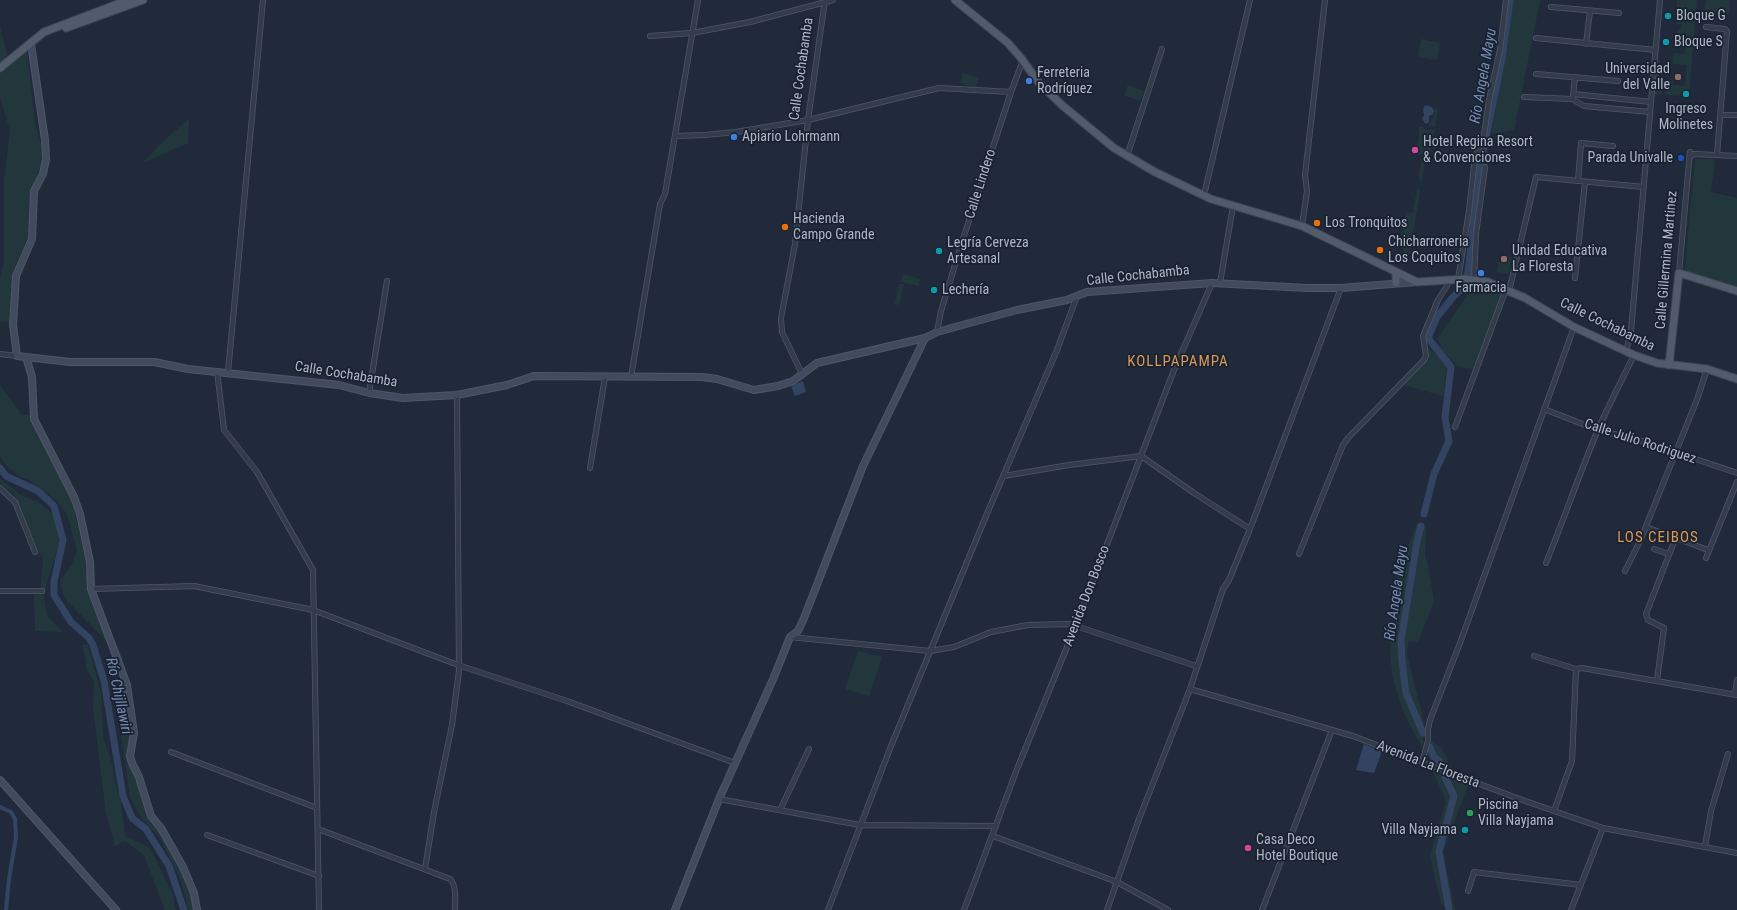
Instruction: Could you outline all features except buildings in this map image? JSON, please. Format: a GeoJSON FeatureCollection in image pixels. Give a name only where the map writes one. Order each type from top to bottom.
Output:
{"type":"FeatureCollection","features":[{"type":"Feature","properties":{"kind":"main road"},"geometry":{"type":"LineString","coordinates":[[0,68],[38,39],[44,32],[128,0]]}},
{"type":"Feature","properties":{"kind":"main road"},"geometry":{"type":"LineString","coordinates":[[38,39],[143,0]]}},
{"type":"Feature","properties":{"kind":"main road"},"geometry":{"type":"LineString","coordinates":[[955,0],[1008,43],[1023,60],[1036,80],[1063,106],[1114,148],[1127,156],[1155,172],[1204,195],[1233,206],[1302,226],[1417,282]]}},
{"type":"Feature","properties":{"kind":"main road"},"geometry":{"type":"LineString","coordinates":[[1396,272],[1396,283]]}},
{"type":"Feature","properties":{"kind":"main road"},"geometry":{"type":"LineString","coordinates":[[1680,272],[1737,291]]}},
{"type":"Feature","properties":{"kind":"main road","name":"Calle Gillermina Martinez"},"geometry":{"type":"LineString","coordinates":[[1670,365],[1680,272]]}},
{"type":"Feature","properties":{"kind":"main road","name":"Calle Cochabamba"},"geometry":{"type":"LineString","coordinates":[[1417,282],[1467,279],[1488,282],[1508,290],[1574,327],[1634,355],[1657,363],[1707,369],[1737,379]]}},
{"type":"Feature","properties":{"kind":"street"},"geometry":{"type":"LineString","coordinates":[[228,372],[263,0]]}},
{"type":"Feature","properties":{"kind":"street"},"geometry":{"type":"LineString","coordinates":[[631,377],[660,204],[665,194],[676,136],[698,0]]}},
{"type":"Feature","properties":{"kind":"street"},"geometry":{"type":"LineString","coordinates":[[650,36],[692,33],[750,22],[833,0]]}},
{"type":"Feature","properties":{"kind":"street"},"geometry":{"type":"LineString","coordinates":[[1204,195],[1250,0]]}},
{"type":"Feature","properties":{"kind":"street"},"geometry":{"type":"LineString","coordinates":[[1302,226],[1307,191],[1306,175],[1325,0]]}},
{"type":"Feature","properties":{"kind":"street"},"geometry":{"type":"LineString","coordinates":[[1467,279],[1469,211],[1475,157],[1484,135],[1489,100],[1500,50],[1506,0]]}},
{"type":"Feature","properties":{"kind":"street"},"geometry":{"type":"LineString","coordinates":[[1626,351],[1631,331],[1660,0]]}},
{"type":"Feature","properties":{"kind":"street","name":"Calle Cochabamba"},"geometry":{"type":"LineString","coordinates":[[802,374],[782,332],[781,318],[795,244],[808,120],[825,1]]}},
{"type":"Feature","properties":{"kind":"street"},"geometry":{"type":"LineString","coordinates":[[1551,7],[1619,13]]}},
{"type":"Feature","properties":{"kind":"street"},"geometry":{"type":"LineString","coordinates":[[1586,44],[1590,11]]}},
{"type":"Feature","properties":{"kind":"street"},"geometry":{"type":"LineString","coordinates":[[1706,27],[1725,29],[1727,31],[1717,155],[1737,156]]}},
{"type":"Feature","properties":{"kind":"street"},"geometry":{"type":"LineString","coordinates":[[1536,38],[1655,50]]}},
{"type":"Feature","properties":{"kind":"street"},"geometry":{"type":"LineString","coordinates":[[17,356],[13,330],[16,276],[32,239],[34,191],[43,174],[46,159],[45,140],[31,44]]}},
{"type":"Feature","properties":{"kind":"street"},"geometry":{"type":"LineString","coordinates":[[1127,156],[1162,49]]}},
{"type":"Feature","properties":{"kind":"street","name":"Calle Lindero"},"geometry":{"type":"LineString","coordinates":[[937,332],[941,310],[1011,92],[1023,60]]}},
{"type":"Feature","properties":{"kind":"street"},"geometry":{"type":"LineString","coordinates":[[1536,74],[1618,81]]}},
{"type":"Feature","properties":{"kind":"street"},"geometry":{"type":"LineString","coordinates":[[1573,97],[1575,77]]}},
{"type":"Feature","properties":{"kind":"street"},"geometry":{"type":"LineString","coordinates":[[676,136],[720,134],[808,120],[939,88],[1011,92]]}},
{"type":"Feature","properties":{"kind":"street"},"geometry":{"type":"LineString","coordinates":[[1524,97],[1573,97],[1651,102]]}},
{"type":"Feature","properties":{"kind":"street"},"geometry":{"type":"LineString","coordinates":[[1573,97],[1584,106],[1650,112]]}},
{"type":"Feature","properties":{"kind":"street"},"geometry":{"type":"LineString","coordinates":[[1721,115],[1737,115]]}},
{"type":"Feature","properties":{"kind":"street"},"geometry":{"type":"LineString","coordinates":[[1578,181],[1581,143],[1613,146]]}},
{"type":"Feature","properties":{"kind":"street","name":"Calle Gillermina Martinez"},"geometry":{"type":"LineString","coordinates":[[1680,272],[1688,154],[1717,155]]}},
{"type":"Feature","properties":{"kind":"street"},"geometry":{"type":"LineString","coordinates":[[1467,279],[1476,234],[1485,167]]}},
{"type":"Feature","properties":{"kind":"street"},"geometry":{"type":"LineString","coordinates":[[1455,427],[1508,290],[1536,177],[1644,187]]}},
{"type":"Feature","properties":{"kind":"street"},"geometry":{"type":"LineString","coordinates":[[1575,278],[1585,182]]}},
{"type":"Feature","properties":{"kind":"street"},"geometry":{"type":"LineString","coordinates":[[1220,283],[1233,206]]}},
{"type":"Feature","properties":{"kind":"street"},"geometry":{"type":"LineString","coordinates":[[369,393],[387,281]]}},
{"type":"Feature","properties":{"kind":"street"},"geometry":{"type":"LineString","coordinates":[[1299,554],[1343,445],[1348,438],[1424,360],[1426,356],[1423,336],[1438,300],[1447,286],[1448,281]]}},
{"type":"Feature","properties":{"kind":"street","name":"Calle Cochabamba"},"geometry":{"type":"LineString","coordinates":[[0,354],[70,362],[154,362],[188,369],[228,372],[339,386],[369,393],[402,398],[457,395],[507,385],[534,376],[702,377],[717,379],[754,390],[786,384],[817,363],[925,338],[937,332],[1017,310],[1067,300],[1087,292],[1212,283],[1278,287],[1340,288],[1417,282]]}},
{"type":"Feature","properties":{"kind":"street","name":"Avenida Don Bosco"},"geometry":{"type":"LineString","coordinates":[[964,910],[993,836],[1016,770],[1076,625],[1174,370],[1212,283]]}},
{"type":"Feature","properties":{"kind":"street"},"geometry":{"type":"LineString","coordinates":[[1107,910],[1139,819],[1190,689],[1196,666],[1223,589],[1229,580],[1250,529],[1340,288]]}},
{"type":"Feature","properties":{"kind":"street"},"geometry":{"type":"LineString","coordinates":[[828,910],[860,825],[930,651],[1057,350],[1077,296]]}},
{"type":"Feature","properties":{"kind":"street"},"geometry":{"type":"LineString","coordinates":[[1422,762],[1428,741],[1430,720],[1460,644],[1574,327]]}},
{"type":"Feature","properties":{"kind":"street"},"geometry":{"type":"LineString","coordinates":[[675,910],[718,799],[774,677],[790,637],[798,631],[804,618],[863,466],[925,338]]}},
{"type":"Feature","properties":{"kind":"street"},"geometry":{"type":"LineString","coordinates":[[1546,562],[1570,505],[1578,479],[1598,430],[1634,355]]}},
{"type":"Feature","properties":{"kind":"street"},"geometry":{"type":"LineString","coordinates":[[26,357],[32,377],[34,419],[74,497],[80,514],[90,562],[91,589],[127,685],[134,733],[130,756],[132,763],[139,777],[151,816],[161,828],[183,867],[194,893],[196,910]]}},
{"type":"Feature","properties":{"kind":"street"},"geometry":{"type":"LineString","coordinates":[[1625,571],[1646,527],[1698,397],[1707,369]]}},
{"type":"Feature","properties":{"kind":"street"},"geometry":{"type":"LineString","coordinates":[[217,371],[224,430],[257,472],[313,570],[319,910]]}},
{"type":"Feature","properties":{"kind":"street"},"geometry":{"type":"LineString","coordinates":[[590,468],[605,377]]}},
{"type":"Feature","properties":{"kind":"street"},"geometry":{"type":"LineString","coordinates":[[425,869],[432,818],[452,725],[459,671],[457,395]]}},
{"type":"Feature","properties":{"kind":"street","name":"Calle Julio Rodriguez"},"geometry":{"type":"LineString","coordinates":[[1544,409],[1598,430],[1614,432],[1737,473]]}},
{"type":"Feature","properties":{"kind":"street"},"geometry":{"type":"LineString","coordinates":[[1004,476],[1069,465],[1141,456],[1194,493],[1250,529]]}},
{"type":"Feature","properties":{"kind":"street"},"geometry":{"type":"LineString","coordinates":[[1706,558],[1737,482]]}},
{"type":"Feature","properties":{"kind":"street"},"geometry":{"type":"LineString","coordinates":[[0,488],[15,502],[36,552]]}},
{"type":"Feature","properties":{"kind":"street"},"geometry":{"type":"LineString","coordinates":[[1646,527],[1708,550]]}},
{"type":"Feature","properties":{"kind":"street"},"geometry":{"type":"LineString","coordinates":[[1657,680],[1664,628],[1648,620],[1646,614],[1668,554],[1676,537]]}},
{"type":"Feature","properties":{"kind":"street"},"geometry":{"type":"LineString","coordinates":[[1654,549],[1668,554]]}},
{"type":"Feature","properties":{"kind":"street"},"geometry":{"type":"LineString","coordinates":[[91,589],[194,586],[314,610],[458,664],[568,701],[735,763]]}},
{"type":"Feature","properties":{"kind":"street"},"geometry":{"type":"LineString","coordinates":[[0,591],[42,591]]}},
{"type":"Feature","properties":{"kind":"street"},"geometry":{"type":"LineString","coordinates":[[790,637],[930,651],[954,647],[991,632],[1028,625],[1076,625],[1196,666]]}},
{"type":"Feature","properties":{"kind":"street"},"geometry":{"type":"LineString","coordinates":[[1534,656],[1576,669],[1582,668],[1657,680],[1736,695],[1737,680]]}},
{"type":"Feature","properties":{"kind":"street"},"geometry":{"type":"LineString","coordinates":[[1554,812],[1572,761],[1576,669]]}},
{"type":"Feature","properties":{"kind":"street","name":"Avenida La Floresta"},"geometry":{"type":"LineString","coordinates":[[1190,689],[1332,730],[1554,812],[1604,828],[1737,853]]}},
{"type":"Feature","properties":{"kind":"street"},"geometry":{"type":"LineString","coordinates":[[1262,910],[1332,730]]}},
{"type":"Feature","properties":{"kind":"street"},"geometry":{"type":"LineString","coordinates":[[780,810],[810,749]]}},
{"type":"Feature","properties":{"kind":"street"},"geometry":{"type":"LineString","coordinates":[[171,752],[317,808]]}},
{"type":"Feature","properties":{"kind":"street"},"geometry":{"type":"LineString","coordinates":[[1705,846],[1711,811],[1728,754]]}},
{"type":"Feature","properties":{"kind":"street"},"geometry":{"type":"LineString","coordinates":[[0,780],[116,910]]}},
{"type":"Feature","properties":{"kind":"street"},"geometry":{"type":"LineString","coordinates":[[718,799],[860,825],[996,826]]}},
{"type":"Feature","properties":{"kind":"street"},"geometry":{"type":"LineString","coordinates":[[1571,910],[1604,828]]}},
{"type":"Feature","properties":{"kind":"street"},"geometry":{"type":"LineString","coordinates":[[318,829],[425,869],[453,882],[455,910]]}},
{"type":"Feature","properties":{"kind":"street"},"geometry":{"type":"LineString","coordinates":[[207,835],[319,876]]}},
{"type":"Feature","properties":{"kind":"street"},"geometry":{"type":"LineString","coordinates":[[993,836],[1117,882],[1168,910]]}},
{"type":"Feature","properties":{"kind":"street"},"geometry":{"type":"LineString","coordinates":[[1468,891],[1474,872],[1581,885]]}},
{"type":"Feature","properties":{"kind":"green space"},"geometry":{"type":"Polygon","coordinates":[[[1512,0],[1540,0],[1514,130],[1491,134],[1505,57],[1512,0]]]}},
{"type":"Feature","properties":{"kind":"green space"},"geometry":{"type":"Polygon","coordinates":[[[1677,0],[1697,0],[1689,93],[1684,92],[1683,96],[1666,95],[1662,80],[1673,81],[1673,85],[1685,86],[1687,65],[1672,64],[1673,53],[1685,54],[1686,39],[1674,38],[1682,24],[1676,24],[1677,0]]]}},
{"type":"Feature","properties":{"kind":"green space"},"geometry":{"type":"Polygon","coordinates":[[[1706,0],[1730,0],[1729,14],[1704,11],[1706,0]]]}},
{"type":"Feature","properties":{"kind":"green space"},"geometry":{"type":"Polygon","coordinates":[[[0,27],[8,58],[0,65],[0,27]]]}},
{"type":"Feature","properties":{"kind":"green space"},"geometry":{"type":"Polygon","coordinates":[[[1421,39],[1440,43],[1437,60],[1418,57],[1421,39]]]}},
{"type":"Feature","properties":{"kind":"green space"},"geometry":{"type":"Polygon","coordinates":[[[27,52],[35,123],[41,144],[41,170],[30,191],[28,236],[13,273],[9,322],[0,322],[0,278],[4,262],[4,184],[10,131],[0,97],[0,71],[27,52]]]}},
{"type":"Feature","properties":{"kind":"green space"},"geometry":{"type":"Polygon","coordinates":[[[1657,61],[1660,61],[1662,94],[1655,94],[1657,61]]]}},
{"type":"Feature","properties":{"kind":"green space"},"geometry":{"type":"Polygon","coordinates":[[[963,73],[979,78],[976,88],[960,83],[963,73]]]}},
{"type":"Feature","properties":{"kind":"green space"},"geometry":{"type":"Polygon","coordinates":[[[1128,85],[1144,91],[1140,101],[1124,95],[1128,85]]]}},
{"type":"Feature","properties":{"kind":"green space"},"geometry":{"type":"Polygon","coordinates":[[[1435,107],[1438,111],[1435,127],[1429,125],[1433,117],[1435,107]]]}},
{"type":"Feature","properties":{"kind":"green space"},"geometry":{"type":"Polygon","coordinates":[[[189,119],[188,143],[143,163],[160,144],[189,119]]]}},
{"type":"Feature","properties":{"kind":"green space"},"geometry":{"type":"Polygon","coordinates":[[[1419,127],[1423,127],[1426,130],[1435,129],[1430,156],[1415,153],[1415,147],[1419,141],[1419,127]]]}},
{"type":"Feature","properties":{"kind":"green space"},"geometry":{"type":"Polygon","coordinates":[[[1422,159],[1425,161],[1422,183],[1418,176],[1422,159]]]}},
{"type":"Feature","properties":{"kind":"green space"},"geometry":{"type":"Polygon","coordinates":[[[1695,159],[1715,159],[1711,192],[1737,198],[1737,287],[1686,271],[1685,267],[1695,159]]]}},
{"type":"Feature","properties":{"kind":"green space"},"geometry":{"type":"Polygon","coordinates":[[[1417,187],[1420,191],[1409,259],[1406,262],[1402,260],[1404,241],[1401,238],[1406,212],[1413,213],[1417,187]]]}},
{"type":"Feature","properties":{"kind":"green space"},"geometry":{"type":"Polygon","coordinates":[[[1501,255],[1512,257],[1508,274],[1497,272],[1501,255]]]}},
{"type":"Feature","properties":{"kind":"green space"},"geometry":{"type":"Polygon","coordinates":[[[903,274],[920,279],[919,286],[901,282],[903,274]]]}},
{"type":"Feature","properties":{"kind":"green space"},"geometry":{"type":"Polygon","coordinates":[[[1476,283],[1503,292],[1473,370],[1458,366],[1442,351],[1440,348],[1441,345],[1437,339],[1476,283]]]}},
{"type":"Feature","properties":{"kind":"green space"},"geometry":{"type":"Polygon","coordinates":[[[899,284],[904,284],[899,305],[895,304],[899,284]]]}},
{"type":"Feature","properties":{"kind":"green space"},"geometry":{"type":"Polygon","coordinates":[[[1427,347],[1447,366],[1443,396],[1403,385],[1426,361],[1427,347]]]}},
{"type":"Feature","properties":{"kind":"green space"},"geometry":{"type":"Polygon","coordinates":[[[0,385],[22,415],[30,415],[72,500],[87,567],[87,587],[97,613],[122,654],[125,702],[131,727],[127,756],[158,828],[179,864],[191,894],[194,910],[189,910],[181,881],[160,838],[141,817],[130,797],[116,700],[120,677],[119,656],[110,644],[64,598],[60,581],[72,564],[77,550],[67,514],[56,500],[29,480],[21,477],[7,467],[0,456],[0,385]]]}},
{"type":"Feature","properties":{"kind":"green space"},"geometry":{"type":"Polygon","coordinates":[[[0,478],[19,494],[40,503],[54,515],[60,543],[48,578],[44,598],[47,616],[63,632],[35,631],[34,595],[41,588],[43,559],[31,538],[15,495],[0,483],[0,478]]]}},
{"type":"Feature","properties":{"kind":"green space"},"geometry":{"type":"Polygon","coordinates":[[[1417,523],[1426,526],[1425,558],[1427,560],[1434,601],[1418,642],[1408,642],[1407,654],[1424,723],[1423,748],[1408,721],[1397,691],[1393,676],[1390,644],[1393,624],[1400,606],[1399,590],[1394,583],[1417,523]]]}},
{"type":"Feature","properties":{"kind":"green space"},"geometry":{"type":"Polygon","coordinates":[[[83,645],[88,645],[101,693],[103,737],[113,766],[116,787],[121,801],[125,836],[150,848],[173,894],[176,910],[165,910],[144,855],[125,841],[115,846],[106,813],[93,708],[94,682],[87,670],[83,645]]]}},
{"type":"Feature","properties":{"kind":"green space"},"geometry":{"type":"Polygon","coordinates":[[[858,651],[882,657],[869,696],[845,689],[858,651]]]}},
{"type":"Feature","properties":{"kind":"green space"},"geometry":{"type":"Polygon","coordinates":[[[1432,741],[1441,747],[1452,770],[1432,763],[1427,754],[1432,741]]]}},
{"type":"Feature","properties":{"kind":"green space"},"geometry":{"type":"Polygon","coordinates":[[[1432,770],[1469,783],[1443,852],[1455,910],[1450,910],[1441,904],[1430,855],[1446,801],[1432,770]]]}},
{"type":"Feature","properties":{"kind":"water"},"geometry":{"type":"Polygon","coordinates":[[[1425,105],[1432,107],[1434,111],[1433,114],[1429,116],[1429,122],[1426,124],[1422,119],[1425,105]]]}},
{"type":"Feature","properties":{"kind":"water"},"geometry":{"type":"Polygon","coordinates":[[[803,381],[806,392],[795,396],[791,386],[803,381]]]}},
{"type":"Feature","properties":{"kind":"water"},"geometry":{"type":"Polygon","coordinates":[[[1364,744],[1382,751],[1374,773],[1356,770],[1364,744]]]}},
{"type":"Feature","properties":{"kind":"waterway","name":"Río Angela Mayu"},"geometry":{"type":"LineString","coordinates":[[1424,514],[1434,474],[1449,441],[1445,417],[1451,367],[1428,338],[1437,317],[1453,297],[1464,287],[1468,272],[1480,167],[1502,59],[1510,0]]}},
{"type":"Feature","properties":{"kind":"waterway","name":"Río Chijllawiri"},"geometry":{"type":"LineString","coordinates":[[0,468],[6,476],[38,491],[54,506],[63,540],[54,582],[54,595],[71,622],[89,638],[93,645],[104,681],[123,796],[132,818],[146,829],[169,866],[184,910]]}},
{"type":"Feature","properties":{"kind":"waterway","name":"Río Angela Mayu"},"geometry":{"type":"LineString","coordinates":[[1421,526],[1401,641],[1406,693],[1423,733]]}},
{"type":"Feature","properties":{"kind":"waterway","name":"Río Angela Mayu"},"geometry":{"type":"LineString","coordinates":[[1430,747],[1434,757],[1439,761]]}},
{"type":"Feature","properties":{"kind":"waterway","name":"Río Angela Mayu"},"geometry":{"type":"LineString","coordinates":[[1445,777],[1454,796],[1439,851],[1449,910]]}},
{"type":"Feature","properties":{"kind":"waterway"},"geometry":{"type":"LineString","coordinates":[[0,807],[11,812],[15,819],[16,837],[9,879],[6,910]]}},
{"type":"Feature","properties":{"kind":"place","name":"Bloque G"},"geometry":{"type":"Point","coordinates":[1668,16]}},
{"type":"Feature","properties":{"kind":"place","name":"Bloque S"},"geometry":{"type":"Point","coordinates":[1666,42]}},
{"type":"Feature","properties":{"kind":"place","name":"Universidad del Valle"},"geometry":{"type":"Point","coordinates":[1678,77]}},
{"type":"Feature","properties":{"kind":"place","name":"Ferreteria Rodríguez"},"geometry":{"type":"Point","coordinates":[1029,81]}},
{"type":"Feature","properties":{"kind":"place","name":"Ingreso Molinetes"},"geometry":{"type":"Point","coordinates":[1686,94]}},
{"type":"Feature","properties":{"kind":"place","name":"Apiario Lohrmann"},"geometry":{"type":"Point","coordinates":[734,137]}},
{"type":"Feature","properties":{"kind":"place","name":"Hotel Regina Resort & Convenciones"},"geometry":{"type":"Point","coordinates":[1415,150]}},
{"type":"Feature","properties":{"kind":"place","name":"Parada Univalle"},"geometry":{"type":"Point","coordinates":[1681,158]}},
{"type":"Feature","properties":{"kind":"place","name":"Los Tronquitos"},"geometry":{"type":"Point","coordinates":[1317,223]}},
{"type":"Feature","properties":{"kind":"place","name":"Hacienda Campo Grande"},"geometry":{"type":"Point","coordinates":[785,227]}},
{"type":"Feature","properties":{"kind":"place","name":"Chicharroneria Los Coquitos"},"geometry":{"type":"Point","coordinates":[1380,250]}},
{"type":"Feature","properties":{"kind":"place","name":"Legría Cerveza Artesanal"},"geometry":{"type":"Point","coordinates":[939,251]}},
{"type":"Feature","properties":{"kind":"place","name":"Unidad Educativa La Floresta"},"geometry":{"type":"Point","coordinates":[1504,259]}},
{"type":"Feature","properties":{"kind":"place","name":"Farmacia"},"geometry":{"type":"Point","coordinates":[1481,273]}},
{"type":"Feature","properties":{"kind":"place","name":"Lechería"},"geometry":{"type":"Point","coordinates":[934,290]}},
{"type":"Feature","properties":{"kind":"place","name":"Piscina Villa Nayjama"},"geometry":{"type":"Point","coordinates":[1470,813]}},
{"type":"Feature","properties":{"kind":"place","name":"Villa Nayjama"},"geometry":{"type":"Point","coordinates":[1465,830]}},
{"type":"Feature","properties":{"kind":"place","name":"Casa Deco Hotel Boutique"},"geometry":{"type":"Point","coordinates":[1248,848]}},
{"type":"Feature","properties":{"kind":"district","name":"KOLLPAPAMPA"},"geometry":{"type":"Point","coordinates":[1178,362]}},
{"type":"Feature","properties":{"kind":"district","name":"LOS CEIBOS"},"geometry":{"type":"Point","coordinates":[1658,538]}}]}
